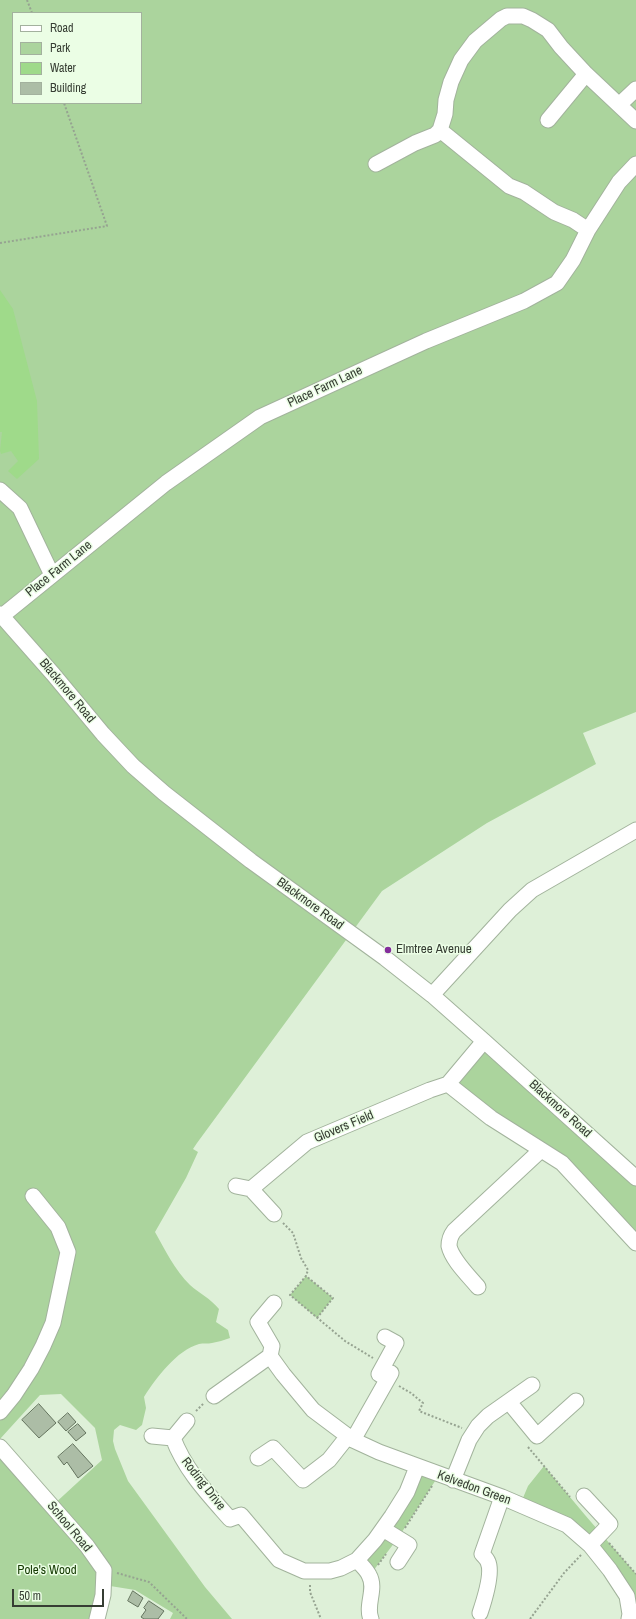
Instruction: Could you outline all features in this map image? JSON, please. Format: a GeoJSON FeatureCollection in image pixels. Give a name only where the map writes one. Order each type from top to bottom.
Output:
{"type":"FeatureCollection","features":[{"type":"Feature","properties":{"kind":"street"},"geometry":{"type":"LineString","coordinates":[[376,164],[415,143],[431,137],[440,130],[445,114],[446,100],[451,82],[461,60],[475,41],[501,19],[507,16],[523,16],[548,30],[561,47],[586,74],[636,121]]}},
{"type":"Feature","properties":{"kind":"street"},"geometry":{"type":"LineString","coordinates":[[548,120],[586,74]]}},
{"type":"Feature","properties":{"kind":"street"},"geometry":{"type":"LineString","coordinates":[[619,105],[636,89]]}},
{"type":"Feature","properties":{"kind":"street"},"geometry":{"type":"LineString","coordinates":[[440,130],[509,186],[524,192],[554,212],[573,220],[588,230]]}},
{"type":"Feature","properties":{"kind":"street","name":"Place Farm Lane"},"geometry":{"type":"LineString","coordinates":[[1,615],[166,483],[260,417],[426,341],[524,301],[557,283],[574,260],[588,230],[619,182],[636,164]]}},
{"type":"Feature","properties":{"kind":"street"},"geometry":{"type":"LineString","coordinates":[[0,490],[20,508],[52,575]]}},
{"type":"Feature","properties":{"kind":"street","name":"Blackmore Road"},"geometry":{"type":"LineString","coordinates":[[1,615],[54,674],[103,734],[133,766],[164,793],[251,861],[385,958],[432,995],[636,1178]]}},
{"type":"Feature","properties":{"kind":"street"},"geometry":{"type":"LineString","coordinates":[[432,995],[510,910],[532,890],[636,830]]}},
{"type":"Feature","properties":{"kind":"street"},"geometry":{"type":"LineString","coordinates":[[484,1041],[448,1084],[491,1118],[562,1163],[636,1243]]}},
{"type":"Feature","properties":{"kind":"street","name":"Glovers Field"},"geometry":{"type":"LineString","coordinates":[[251,1189],[307,1142],[430,1090],[448,1084]]}},
{"type":"Feature","properties":{"kind":"street"},"geometry":{"type":"LineString","coordinates":[[478,1287],[457,1262],[450,1246],[450,1238],[454,1231],[541,1150]]}},
{"type":"Feature","properties":{"kind":"street"},"geometry":{"type":"LineString","coordinates":[[236,1186],[251,1189],[274,1214]]}},
{"type":"Feature","properties":{"kind":"street"},"geometry":{"type":"LineString","coordinates":[[0,1412],[18,1388],[44,1346],[53,1323],[68,1252],[58,1227],[33,1196]]}},
{"type":"Feature","properties":{"kind":"street"},"geometry":{"type":"LineString","coordinates":[[214,1396],[270,1356],[272,1346],[258,1322],[274,1303]]}},
{"type":"Feature","properties":{"kind":"street"},"geometry":{"type":"LineString","coordinates":[[258,1458],[273,1448],[303,1480],[329,1460],[351,1438],[387,1372],[396,1343],[385,1337]]}},
{"type":"Feature","properties":{"kind":"street","name":"Kelvedon Green"},"geometry":{"type":"LineString","coordinates":[[270,1356],[313,1410],[351,1438],[379,1452],[502,1497],[568,1525],[590,1545],[631,1596],[629,1619]]}},
{"type":"Feature","properties":{"kind":"street"},"geometry":{"type":"LineString","coordinates":[[453,1480],[469,1440],[478,1426],[488,1416],[532,1385]]}},
{"type":"Feature","properties":{"kind":"street"},"geometry":{"type":"LineString","coordinates":[[509,1402],[537,1436],[576,1401]]}},
{"type":"Feature","properties":{"kind":"street"},"geometry":{"type":"LineString","coordinates":[[152,1436],[173,1438],[187,1421]]}},
{"type":"Feature","properties":{"kind":"street","name":"Roding Drive"},"geometry":{"type":"LineString","coordinates":[[173,1438],[184,1463],[206,1492],[230,1519],[241,1516],[279,1560],[295,1568],[310,1571],[330,1571],[341,1568],[357,1560],[383,1529],[407,1492],[417,1467]]}},
{"type":"Feature","properties":{"kind":"street","name":"School Road"},"geometry":{"type":"LineString","coordinates":[[0,1448],[87,1546],[104,1570]]}},
{"type":"Feature","properties":{"kind":"street"},"geometry":{"type":"LineString","coordinates":[[584,1496],[610,1524],[590,1545]]}},
{"type":"Feature","properties":{"kind":"street"},"geometry":{"type":"LineString","coordinates":[[480,1613],[488,1590],[489,1567],[488,1561],[482,1554],[502,1497]]}},
{"type":"Feature","properties":{"kind":"street"},"geometry":{"type":"LineString","coordinates":[[383,1529],[409,1545],[398,1562]]}},
{"type":"Feature","properties":{"kind":"street"},"geometry":{"type":"LineString","coordinates":[[357,1560],[370,1575],[372,1586],[369,1614],[371,1619]]}},
{"type":"Feature","properties":{"kind":"street"},"geometry":{"type":"LineString","coordinates":[[97,1619],[103,1595],[104,1570]]}},
{"type":"Feature","properties":{"kind":"path"},"geometry":{"type":"LineString","coordinates":[[27,0],[32,12]]}},
{"type":"Feature","properties":{"kind":"path"},"geometry":{"type":"LineString","coordinates":[[0,243],[107,226],[64,104]]}},
{"type":"Feature","properties":{"kind":"path"},"geometry":{"type":"LineString","coordinates":[[274,1214],[293,1233],[300,1258],[308,1270],[306,1276],[290,1295],[345,1341],[387,1372],[423,1403],[419,1411],[474,1432]]}},
{"type":"Feature","properties":{"kind":"path"},"geometry":{"type":"LineString","coordinates":[[306,1276],[333,1298],[317,1318]]}},
{"type":"Feature","properties":{"kind":"path"},"geometry":{"type":"LineString","coordinates":[[187,1421],[202,1404],[214,1396]]}},
{"type":"Feature","properties":{"kind":"path"},"geometry":{"type":"LineString","coordinates":[[530,1619],[564,1574],[590,1545]]}},
{"type":"Feature","properties":{"kind":"path"},"geometry":{"type":"LineString","coordinates":[[104,1570],[149,1582],[188,1619]]}},
{"type":"Feature","properties":{"kind":"path"},"geometry":{"type":"LineString","coordinates":[[310,1571],[310,1592],[322,1619]]}},
{"type":"Feature","properties":{"kind":"green space","name":"Pole's Wood"},"geometry":{"type":"Polygon","coordinates":[[[0,0],[636,0],[636,712],[583,733],[596,764],[487,823],[382,891],[193,1149],[198,1152],[186,1178],[155,1232],[180,1273],[190,1285],[219,1309],[216,1322],[228,1330],[230,1338],[214,1343],[199,1344],[191,1347],[175,1358],[161,1373],[144,1397],[146,1408],[142,1425],[136,1430],[120,1425],[114,1430],[113,1441],[128,1481],[205,1587],[232,1619],[170,1619],[173,1613],[135,1590],[104,1585],[96,1619],[0,1619],[0,1447],[52,1506],[102,1460],[95,1428],[61,1394],[40,1395],[0,1439],[0,0]]]}},
{"type":"Feature","properties":{"kind":"green space"},"geometry":{"type":"Polygon","coordinates":[[[484,1041],[636,1178],[636,1243],[582,1184],[448,1084],[484,1041]]]}},
{"type":"Feature","properties":{"kind":"green space"},"geometry":{"type":"Polygon","coordinates":[[[306,1276],[333,1298],[317,1318],[290,1295],[306,1276]]]}},
{"type":"Feature","properties":{"kind":"green space"},"geometry":{"type":"Polygon","coordinates":[[[544,1466],[636,1574],[636,1619],[630,1614],[590,1545],[520,1505],[528,1486],[544,1466]]]}},
{"type":"Feature","properties":{"kind":"green space"},"geometry":{"type":"Polygon","coordinates":[[[417,1467],[439,1475],[398,1538],[370,1575],[357,1560],[417,1467]]]}},
{"type":"Feature","properties":{"kind":"water"},"geometry":{"type":"Polygon","coordinates":[[[0,290],[13,309],[37,401],[39,459],[17,479],[8,471],[18,461],[11,451],[1,454],[0,451],[2,432],[0,432],[0,290]]]}},
{"type":"Feature","properties":{"kind":"building"},"geometry":{"type":"Polygon","coordinates":[[[39,1404],[56,1423],[39,1438],[22,1420],[39,1404]]]}},
{"type":"Feature","properties":{"kind":"building"},"geometry":{"type":"Polygon","coordinates":[[[68,1413],[76,1422],[66,1431],[58,1422],[68,1413]]]}},
{"type":"Feature","properties":{"kind":"building"},"geometry":{"type":"Polygon","coordinates":[[[78,1424],[86,1433],[76,1441],[68,1432],[78,1424]]]}},
{"type":"Feature","properties":{"kind":"building"},"geometry":{"type":"Polygon","coordinates":[[[73,1444],[93,1466],[78,1478],[67,1462],[64,1465],[58,1457],[73,1444]]]}},
{"type":"Feature","properties":{"kind":"building"},"geometry":{"type":"Polygon","coordinates":[[[133,1591],[143,1598],[138,1607],[128,1601],[133,1591]]]}},
{"type":"Feature","properties":{"kind":"building"},"geometry":{"type":"Polygon","coordinates":[[[149,1601],[164,1611],[158,1619],[144,1619],[141,1617],[146,1610],[144,1608],[149,1601]]]}},
{"type":"Feature","properties":{"kind":"place","name":"Elmtree Avenue"},"geometry":{"type":"Point","coordinates":[388,950]}}]}
